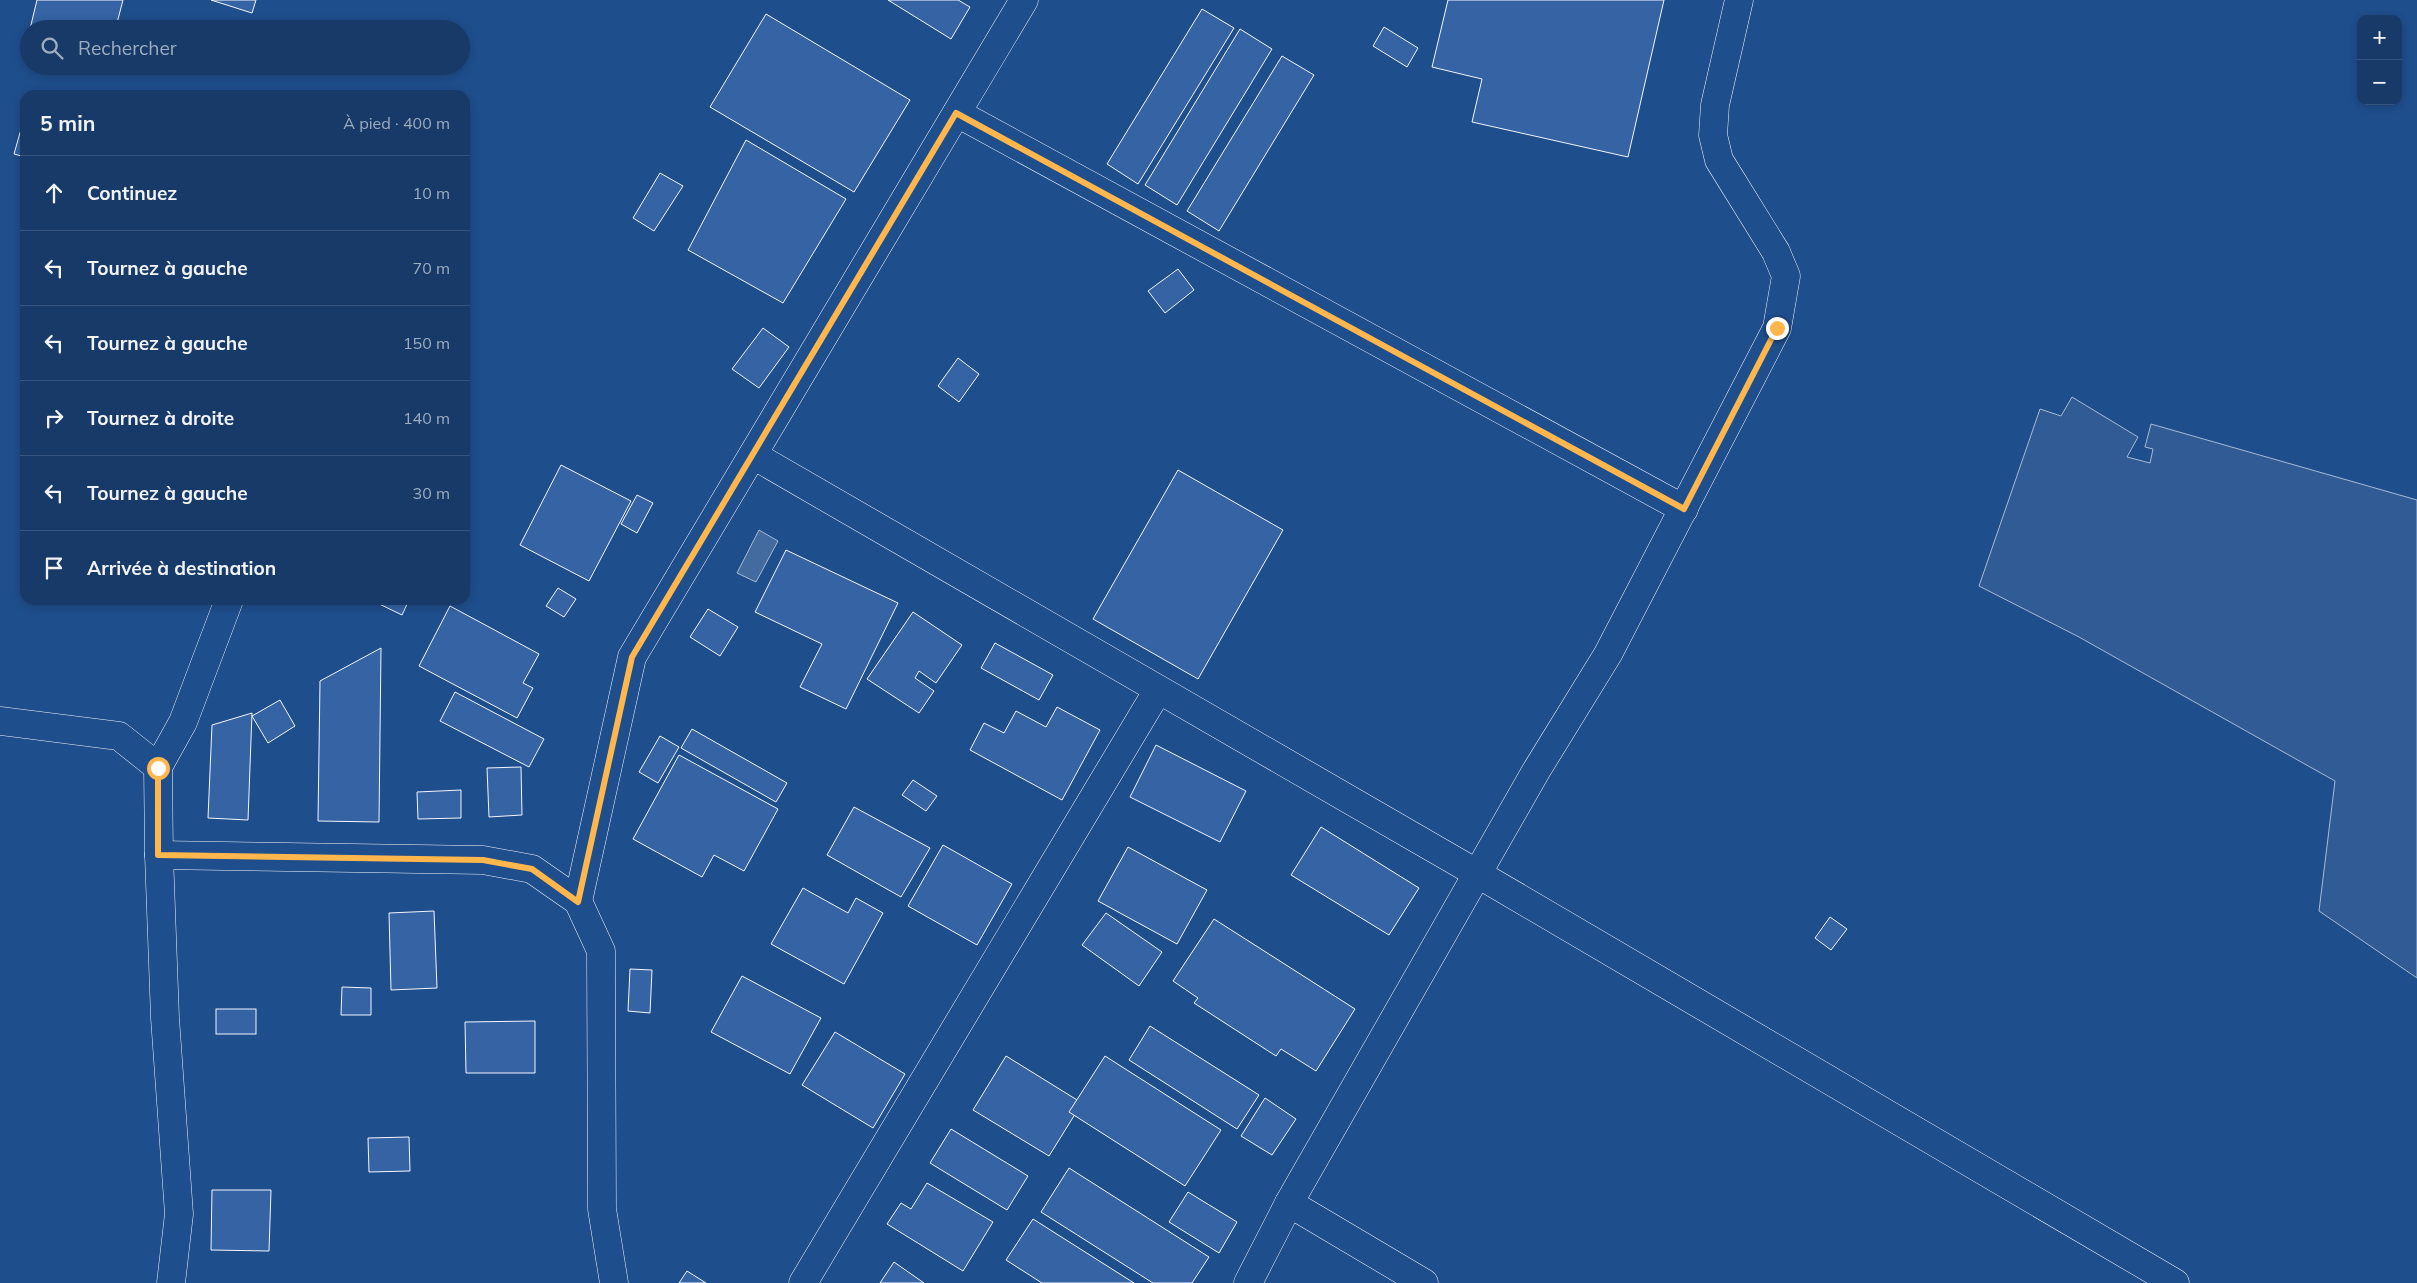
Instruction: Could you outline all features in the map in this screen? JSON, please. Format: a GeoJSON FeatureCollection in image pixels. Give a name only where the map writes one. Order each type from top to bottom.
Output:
{"type":"FeatureCollection","features":[{"type":"Feature","properties":{"kind":"street"},"geometry":{"type":"LineString","coordinates":[[578,902],[632,657],[1024,0]]}},
{"type":"Feature","properties":{"kind":"street"},"geometry":{"type":"LineString","coordinates":[[1248,1283],[1289,1203],[1536,771],[1608,654],[1777,328],[1786,276],[1776,252],[1719,160],[1713,135],[1714,105],[1738,0]]}},
{"type":"Feature","properties":{"kind":"street"},"geometry":{"type":"LineString","coordinates":[[956,113],[1684,509]]}},
{"type":"Feature","properties":{"kind":"street"},"geometry":{"type":"LineString","coordinates":[[753,455],[1478,874],[2175,1283]]}},
{"type":"Feature","properties":{"kind":"street"},"geometry":{"type":"LineString","coordinates":[[171,1283],[179,1214],[165,1018],[158,855],[158,768],[184,722],[227,605]]}},
{"type":"Feature","properties":{"kind":"street"},"geometry":{"type":"LineString","coordinates":[[803,1283],[1158,690]]}},
{"type":"Feature","properties":{"kind":"street"},"geometry":{"type":"LineString","coordinates":[[0,721],[119,736],[158,768]]}},
{"type":"Feature","properties":{"kind":"street"},"geometry":{"type":"LineString","coordinates":[[158,855],[483,860],[532,869],[578,902],[601,950],[602,1209],[614,1283]]}},
{"type":"Feature","properties":{"kind":"street"},"geometry":{"type":"LineString","coordinates":[[1289,1203],[1424,1283]]}},
{"type":"Feature","properties":{"kind":"shaded area"},"geometry":{"type":"Polygon","coordinates":[[[2072,397],[2138,437],[2127,457],[2150,463],[2153,449],[2145,447],[2151,424],[2417,500],[2417,978],[2319,911],[2335,781],[2079,637],[1979,586],[2040,409],[2061,416],[2072,397]]]}},
{"type":"Feature","properties":{"kind":"shaded area"},"geometry":{"type":"Polygon","coordinates":[[[759,530],[778,541],[756,582],[737,573],[759,530]]]}},
{"type":"Feature","properties":{"kind":"building"},"geometry":{"type":"Polygon","coordinates":[[[37,0],[123,0],[118,20],[32,20],[37,0]]]}},
{"type":"Feature","properties":{"kind":"building"},"geometry":{"type":"Polygon","coordinates":[[[211,0],[256,0],[252,13],[211,0]]]}},
{"type":"Feature","properties":{"kind":"building"},"geometry":{"type":"Polygon","coordinates":[[[888,0],[958,0],[970,7],[951,39],[888,0]]]}},
{"type":"Feature","properties":{"kind":"building"},"geometry":{"type":"Polygon","coordinates":[[[1448,0],[1664,0],[1628,157],[1472,122],[1482,79],[1432,67],[1448,0]]]}},
{"type":"Feature","properties":{"kind":"building"},"geometry":{"type":"Polygon","coordinates":[[[1202,9],[1234,28],[1138,184],[1107,164],[1202,9]]]}},
{"type":"Feature","properties":{"kind":"building"},"geometry":{"type":"Polygon","coordinates":[[[766,14],[910,100],[854,192],[710,107],[766,14]]]}},
{"type":"Feature","properties":{"kind":"building"},"geometry":{"type":"Polygon","coordinates":[[[1384,27],[1418,48],[1407,67],[1373,46],[1384,27]]]}},
{"type":"Feature","properties":{"kind":"building"},"geometry":{"type":"Polygon","coordinates":[[[1240,29],[1272,49],[1177,205],[1145,185],[1240,29]]]}},
{"type":"Feature","properties":{"kind":"building"},"geometry":{"type":"Polygon","coordinates":[[[1282,56],[1314,75],[1219,231],[1187,211],[1282,56]]]}},
{"type":"Feature","properties":{"kind":"building"},"geometry":{"type":"Polygon","coordinates":[[[20,133],[20,156],[14,154],[20,133]]]}},
{"type":"Feature","properties":{"kind":"building"},"geometry":{"type":"Polygon","coordinates":[[[746,140],[846,199],[783,303],[688,250],[746,140]]]}},
{"type":"Feature","properties":{"kind":"building"},"geometry":{"type":"Polygon","coordinates":[[[660,173],[683,186],[654,231],[633,218],[660,173]]]}},
{"type":"Feature","properties":{"kind":"building"},"geometry":{"type":"Polygon","coordinates":[[[1178,269],[1194,290],[1165,313],[1148,291],[1178,269]]]}},
{"type":"Feature","properties":{"kind":"building"},"geometry":{"type":"Polygon","coordinates":[[[763,328],[789,347],[759,388],[732,369],[763,328]]]}},
{"type":"Feature","properties":{"kind":"building"},"geometry":{"type":"Polygon","coordinates":[[[958,358],[979,374],[959,402],[938,386],[958,358]]]}},
{"type":"Feature","properties":{"kind":"building"},"geometry":{"type":"Polygon","coordinates":[[[561,465],[631,501],[589,581],[520,545],[561,465]]]}},
{"type":"Feature","properties":{"kind":"building"},"geometry":{"type":"Polygon","coordinates":[[[1178,470],[1283,530],[1198,679],[1093,619],[1178,470]]]}},
{"type":"Feature","properties":{"kind":"building"},"geometry":{"type":"Polygon","coordinates":[[[637,495],[653,503],[637,533],[621,524],[637,495]]]}},
{"type":"Feature","properties":{"kind":"building"},"geometry":{"type":"Polygon","coordinates":[[[786,550],[898,603],[846,709],[800,687],[822,644],[755,612],[786,550]]]}},
{"type":"Feature","properties":{"kind":"building"},"geometry":{"type":"Polygon","coordinates":[[[558,588],[576,599],[564,617],[546,606],[558,588]]]}},
{"type":"Feature","properties":{"kind":"building"},"geometry":{"type":"Polygon","coordinates":[[[381,605],[407,605],[402,615],[381,605]]]}},
{"type":"Feature","properties":{"kind":"building"},"geometry":{"type":"Polygon","coordinates":[[[450,606],[539,654],[523,683],[533,688],[517,718],[419,666],[450,606]]]}},
{"type":"Feature","properties":{"kind":"building"},"geometry":{"type":"Polygon","coordinates":[[[708,609],[738,627],[720,656],[690,637],[708,609]]]}},
{"type":"Feature","properties":{"kind":"building"},"geometry":{"type":"Polygon","coordinates":[[[913,612],[962,645],[936,683],[919,671],[915,678],[934,691],[919,713],[867,679],[913,612]]]}},
{"type":"Feature","properties":{"kind":"building"},"geometry":{"type":"Polygon","coordinates":[[[995,643],[1053,675],[1039,700],[981,668],[995,643]]]}},
{"type":"Feature","properties":{"kind":"building"},"geometry":{"type":"Polygon","coordinates":[[[381,648],[379,822],[318,821],[320,681],[381,648]]]}},
{"type":"Feature","properties":{"kind":"building"},"geometry":{"type":"Polygon","coordinates":[[[455,692],[544,739],[529,767],[440,721],[455,692]]]}},
{"type":"Feature","properties":{"kind":"building"},"geometry":{"type":"Polygon","coordinates":[[[280,700],[295,726],[268,743],[252,716],[280,700]]]}},
{"type":"Feature","properties":{"kind":"building"},"geometry":{"type":"Polygon","coordinates":[[[1057,707],[1100,730],[1062,800],[970,750],[984,723],[1004,733],[1016,711],[1046,727],[1057,707]]]}},
{"type":"Feature","properties":{"kind":"building"},"geometry":{"type":"Polygon","coordinates":[[[252,713],[248,820],[208,818],[212,725],[252,713]]]}},
{"type":"Feature","properties":{"kind":"building"},"geometry":{"type":"Polygon","coordinates":[[[692,729],[787,783],[776,802],[681,748],[692,729]]]}},
{"type":"Feature","properties":{"kind":"building"},"geometry":{"type":"Polygon","coordinates":[[[660,736],[679,747],[658,783],[639,772],[660,736]]]}},
{"type":"Feature","properties":{"kind":"building"},"geometry":{"type":"Polygon","coordinates":[[[1156,745],[1246,791],[1220,842],[1130,797],[1156,745]]]}},
{"type":"Feature","properties":{"kind":"building"},"geometry":{"type":"Polygon","coordinates":[[[679,755],[778,809],[744,871],[714,855],[702,877],[633,839],[679,755]]]}},
{"type":"Feature","properties":{"kind":"building"},"geometry":{"type":"Polygon","coordinates":[[[521,767],[522,815],[489,817],[487,768],[521,767]]]}},
{"type":"Feature","properties":{"kind":"building"},"geometry":{"type":"Polygon","coordinates":[[[913,780],[937,796],[926,811],[902,795],[913,780]]]}},
{"type":"Feature","properties":{"kind":"building"},"geometry":{"type":"Polygon","coordinates":[[[461,790],[461,818],[418,819],[417,792],[461,790]]]}},
{"type":"Feature","properties":{"kind":"building"},"geometry":{"type":"Polygon","coordinates":[[[854,807],[930,848],[901,897],[827,855],[854,807]]]}},
{"type":"Feature","properties":{"kind":"building"},"geometry":{"type":"Polygon","coordinates":[[[1321,827],[1419,888],[1389,935],[1291,875],[1321,827]]]}},
{"type":"Feature","properties":{"kind":"building"},"geometry":{"type":"Polygon","coordinates":[[[943,845],[1012,884],[977,945],[908,906],[943,845]]]}},
{"type":"Feature","properties":{"kind":"building"},"geometry":{"type":"Polygon","coordinates":[[[1128,847],[1207,890],[1177,944],[1098,901],[1128,847]]]}},
{"type":"Feature","properties":{"kind":"building"},"geometry":{"type":"Polygon","coordinates":[[[803,888],[848,913],[856,898],[883,913],[844,984],[771,944],[803,888]]]}},
{"type":"Feature","properties":{"kind":"building"},"geometry":{"type":"Polygon","coordinates":[[[434,911],[437,988],[391,990],[389,913],[434,911]]]}},
{"type":"Feature","properties":{"kind":"building"},"geometry":{"type":"Polygon","coordinates":[[[1106,913],[1162,952],[1139,986],[1082,945],[1106,913]]]}},
{"type":"Feature","properties":{"kind":"building"},"geometry":{"type":"Polygon","coordinates":[[[1830,917],[1847,929],[1831,950],[1815,938],[1830,917]]]}},
{"type":"Feature","properties":{"kind":"building"},"geometry":{"type":"Polygon","coordinates":[[[1214,919],[1355,1009],[1316,1071],[1281,1049],[1276,1056],[1194,1003],[1198,998],[1173,981],[1214,919]]]}},
{"type":"Feature","properties":{"kind":"building"},"geometry":{"type":"Polygon","coordinates":[[[630,969],[652,970],[650,1013],[628,1011],[630,969]]]}},
{"type":"Feature","properties":{"kind":"building"},"geometry":{"type":"Polygon","coordinates":[[[742,976],[821,1018],[790,1074],[711,1032],[742,976]]]}},
{"type":"Feature","properties":{"kind":"building"},"geometry":{"type":"Polygon","coordinates":[[[342,987],[371,988],[371,1015],[341,1015],[342,987]]]}},
{"type":"Feature","properties":{"kind":"building"},"geometry":{"type":"Polygon","coordinates":[[[216,1009],[256,1009],[256,1034],[216,1034],[216,1009]]]}},
{"type":"Feature","properties":{"kind":"building"},"geometry":{"type":"Polygon","coordinates":[[[535,1021],[535,1073],[466,1073],[465,1022],[535,1021]]]}},
{"type":"Feature","properties":{"kind":"building"},"geometry":{"type":"Polygon","coordinates":[[[1150,1026],[1259,1095],[1237,1129],[1129,1060],[1150,1026]]]}},
{"type":"Feature","properties":{"kind":"building"},"geometry":{"type":"Polygon","coordinates":[[[835,1032],[905,1074],[873,1128],[802,1085],[835,1032]]]}},
{"type":"Feature","properties":{"kind":"building"},"geometry":{"type":"Polygon","coordinates":[[[1006,1056],[1082,1103],[1049,1156],[973,1110],[1006,1056]]]}},
{"type":"Feature","properties":{"kind":"building"},"geometry":{"type":"Polygon","coordinates":[[[1105,1056],[1221,1130],[1185,1186],[1069,1112],[1105,1056]]]}},
{"type":"Feature","properties":{"kind":"building"},"geometry":{"type":"Polygon","coordinates":[[[1265,1098],[1296,1119],[1272,1155],[1241,1136],[1265,1098]]]}},
{"type":"Feature","properties":{"kind":"building"},"geometry":{"type":"Polygon","coordinates":[[[951,1129],[1028,1176],[1007,1210],[930,1163],[951,1129]]]}},
{"type":"Feature","properties":{"kind":"building"},"geometry":{"type":"Polygon","coordinates":[[[409,1137],[410,1171],[369,1172],[368,1138],[409,1137]]]}},
{"type":"Feature","properties":{"kind":"building"},"geometry":{"type":"Polygon","coordinates":[[[1069,1168],[1209,1257],[1192,1283],[1153,1283],[1041,1212],[1069,1168]]]}},
{"type":"Feature","properties":{"kind":"building"},"geometry":{"type":"Polygon","coordinates":[[[927,1183],[993,1222],[963,1271],[887,1224],[901,1203],[911,1209],[927,1183]]]}},
{"type":"Feature","properties":{"kind":"building"},"geometry":{"type":"Polygon","coordinates":[[[212,1190],[271,1190],[269,1251],[211,1250],[212,1190]]]}},
{"type":"Feature","properties":{"kind":"building"},"geometry":{"type":"Polygon","coordinates":[[[1188,1192],[1237,1222],[1219,1253],[1169,1222],[1188,1192]]]}},
{"type":"Feature","properties":{"kind":"building"},"geometry":{"type":"Polygon","coordinates":[[[1033,1219],[1134,1283],[1042,1283],[1006,1260],[1033,1219]]]}},
{"type":"Feature","properties":{"kind":"building"},"geometry":{"type":"Polygon","coordinates":[[[894,1262],[924,1283],[880,1283],[894,1262]]]}},
{"type":"Feature","properties":{"kind":"building"},"geometry":{"type":"Polygon","coordinates":[[[687,1271],[706,1283],[679,1283],[687,1271]]]}},
{"type":"Feature","properties":{"kind":"route"},"geometry":{"type":"LineString","coordinates":[[158,768],[158,855],[483,860],[532,869],[578,902],[632,657],[956,113],[1684,509],[1777,328]]}}]}
